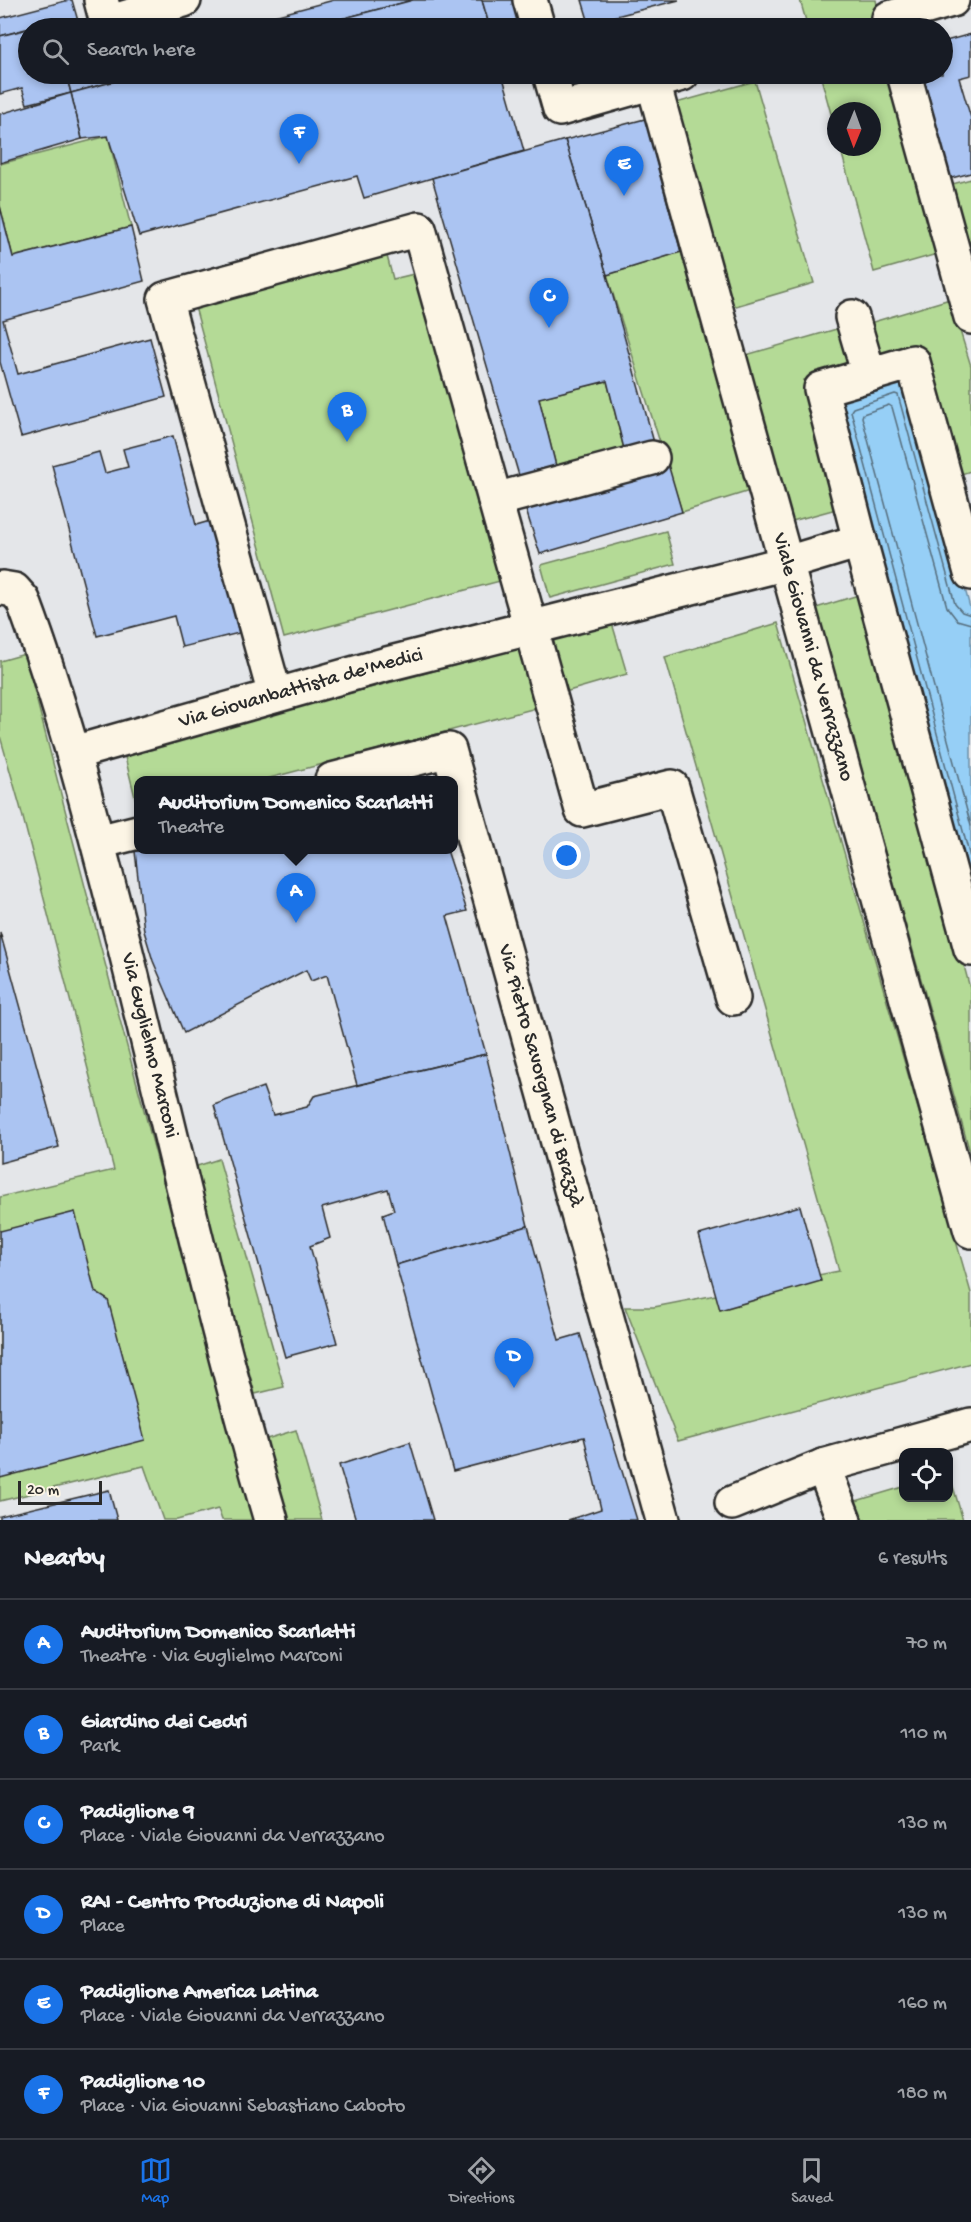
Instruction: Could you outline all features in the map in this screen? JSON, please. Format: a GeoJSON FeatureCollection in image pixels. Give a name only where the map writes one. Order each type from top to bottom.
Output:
{"type":"FeatureCollection","features":[{"type":"Feature","properties":{"kind":"street"},"geometry":{"type":"LineString","coordinates":[[101,0],[106,18]]}},
{"type":"Feature","properties":{"kind":"street"},"geometry":{"type":"LineString","coordinates":[[124,18],[184,0]]}},
{"type":"Feature","properties":{"kind":"street"},"geometry":{"type":"LineString","coordinates":[[530,0],[534,18]]}},
{"type":"Feature","properties":{"kind":"street"},"geometry":{"type":"LineString","coordinates":[[903,18],[952,0]]}},
{"type":"Feature","properties":{"kind":"street"},"geometry":{"type":"LineString","coordinates":[[553,84],[560,110],[648,84]]}},
{"type":"Feature","properties":{"kind":"street","name":"Viale Giovanni da Verrazzano"},"geometry":{"type":"LineString","coordinates":[[669,84],[787,563],[971,1232]]}},
{"type":"Feature","properties":{"kind":"street"},"geometry":{"type":"LineString","coordinates":[[907,84],[971,317]]}},
{"type":"Feature","properties":{"kind":"street"},"geometry":{"type":"LineString","coordinates":[[275,695],[165,299],[419,229],[582,810],[672,787],[733,998]]}},
{"type":"Feature","properties":{"kind":"street"},"geometry":{"type":"LineString","coordinates":[[852,317],[868,375]]}},
{"type":"Feature","properties":{"kind":"street"},"geometry":{"type":"LineString","coordinates":[[971,573],[963,514],[913,362],[821,389],[971,949]]}},
{"type":"Feature","properties":{"kind":"street"},"geometry":{"type":"LineString","coordinates":[[495,500],[652,458]]}},
{"type":"Feature","properties":{"kind":"street","name":"Via Giovanbattista de'Medici"},"geometry":{"type":"LineString","coordinates":[[73,753],[275,695],[530,627],[787,563],[860,541]]}},
{"type":"Feature","properties":{"kind":"street","name":"Via Guglielmo Marconi"},"geometry":{"type":"LineString","coordinates":[[1,586],[14,590],[23,600],[73,753],[98,842],[237,1404],[271,1520]]}},
{"type":"Feature","properties":{"kind":"street","name":"Via Pietro Savorgnan di Brazzà"},"geometry":{"type":"LineString","coordinates":[[348,776],[449,750],[456,776]]}},
{"type":"Feature","properties":{"kind":"street","name":"Via Pietro Savorgnan di Brazzà"},"geometry":{"type":"LineString","coordinates":[[458,782],[663,1520]]}},
{"type":"Feature","properties":{"kind":"street"},"geometry":{"type":"LineString","coordinates":[[98,842],[134,833]]}},
{"type":"Feature","properties":{"kind":"street"},"geometry":{"type":"LineString","coordinates":[[732,1503],[823,1466],[971,1425]]}},
{"type":"Feature","properties":{"kind":"street"},"geometry":{"type":"LineString","coordinates":[[823,1466],[844,1520]]}},
{"type":"Feature","properties":{"kind":"green space"},"geometry":{"type":"Polygon","coordinates":[[[800,0],[876,0],[880,18],[805,18],[800,0]]]}},
{"type":"Feature","properties":{"kind":"green space"},"geometry":{"type":"Polygon","coordinates":[[[744,84],[756,84],[814,283],[729,308],[669,105],[744,84]]]}},
{"type":"Feature","properties":{"kind":"green space"},"geometry":{"type":"Polygon","coordinates":[[[823,84],[898,84],[944,252],[874,272],[842,156],[881,156],[881,102],[828,102],[823,84]]]}},
{"type":"Feature","properties":{"kind":"green space"},"geometry":{"type":"Polygon","coordinates":[[[108,136],[131,227],[13,257],[0,206],[0,164],[108,136]]]}},
{"type":"Feature","properties":{"kind":"green space"},"geometry":{"type":"Polygon","coordinates":[[[971,179],[971,284],[945,186],[971,179]]]}},
{"type":"Feature","properties":{"kind":"green space"},"geometry":{"type":"Polygon","coordinates":[[[386,252],[393,279],[418,273],[500,581],[284,638],[194,303],[386,252]]]}},
{"type":"Feature","properties":{"kind":"green space"},"geometry":{"type":"Polygon","coordinates":[[[681,252],[756,489],[682,512],[607,275],[681,252]]]}},
{"type":"Feature","properties":{"kind":"green space"},"geometry":{"type":"Polygon","coordinates":[[[950,299],[971,366],[971,471],[958,475],[874,363],[863,325],[950,299]]]}},
{"type":"Feature","properties":{"kind":"green space"},"geometry":{"type":"Polygon","coordinates":[[[847,326],[857,365],[804,380],[840,508],[792,521],[746,355],[847,326]]]}},
{"type":"Feature","properties":{"kind":"green space"},"geometry":{"type":"Polygon","coordinates":[[[607,381],[625,453],[557,470],[539,398],[607,381]]]}},
{"type":"Feature","properties":{"kind":"green space"},"geometry":{"type":"Polygon","coordinates":[[[666,531],[675,564],[550,598],[541,565],[666,531]]]}},
{"type":"Feature","properties":{"kind":"green space"},"geometry":{"type":"Polygon","coordinates":[[[865,593],[971,992],[971,1156],[816,608],[865,593]]]}},
{"type":"Feature","properties":{"kind":"green space"},"geometry":{"type":"Polygon","coordinates":[[[612,623],[627,674],[558,694],[543,643],[612,623]]]}},
{"type":"Feature","properties":{"kind":"green space"},"geometry":{"type":"Polygon","coordinates":[[[778,623],[971,1293],[971,1363],[678,1441],[625,1307],[654,1307],[839,1271],[665,657],[778,623]]]}},
{"type":"Feature","properties":{"kind":"green space"},"geometry":{"type":"Polygon","coordinates":[[[524,647],[540,707],[277,776],[134,776],[134,793],[124,753],[524,647]]]}},
{"type":"Feature","properties":{"kind":"green space"},"geometry":{"type":"Polygon","coordinates":[[[25,654],[138,1088],[257,1520],[222,1520],[218,1509],[177,1520],[163,1520],[144,1466],[0,1501],[0,1197],[114,1170],[0,736],[0,661],[25,654]]]}},
{"type":"Feature","properties":{"kind":"green space"},"geometry":{"type":"Polygon","coordinates":[[[219,1159],[284,1387],[255,1394],[194,1167],[219,1159]]]}},
{"type":"Feature","properties":{"kind":"green space"},"geometry":{"type":"Polygon","coordinates":[[[296,1430],[322,1520],[283,1520],[260,1441],[296,1430]]]}},
{"type":"Feature","properties":{"kind":"green space"},"geometry":{"type":"Polygon","coordinates":[[[953,1486],[963,1520],[862,1520],[856,1501],[899,1488],[899,1502],[953,1502],[953,1486]]]}},
{"type":"Feature","properties":{"kind":"water"},"geometry":{"type":"Polygon","coordinates":[[[907,376],[971,611],[971,914],[834,399],[907,376]]]}},
{"type":"Feature","properties":{"kind":"building"},"geometry":{"type":"Polygon","coordinates":[[[72,0],[77,18],[18,18],[18,31],[0,36],[0,18],[72,0]]]}},
{"type":"Feature","properties":{"kind":"building"},"geometry":{"type":"Polygon","coordinates":[[[334,0],[413,0],[345,18],[266,18],[334,0]]]}},
{"type":"Feature","properties":{"kind":"building"},"geometry":{"type":"Polygon","coordinates":[[[413,0],[482,0],[487,18],[345,18],[413,0]]]}},
{"type":"Feature","properties":{"kind":"building"},"geometry":{"type":"Polygon","coordinates":[[[482,0],[514,0],[519,18],[487,18],[482,0]]]}},
{"type":"Feature","properties":{"kind":"building"},"geometry":{"type":"Polygon","coordinates":[[[582,0],[679,0],[609,18],[587,18],[582,0]]]}},
{"type":"Feature","properties":{"kind":"building"},"geometry":{"type":"Polygon","coordinates":[[[18,32],[18,84],[69,84],[71,93],[27,104],[22,88],[0,94],[0,36],[18,32]]]}},
{"type":"Feature","properties":{"kind":"building"},"geometry":{"type":"Polygon","coordinates":[[[971,34],[971,75],[959,78],[971,118],[971,173],[944,180],[916,84],[953,84],[953,39],[971,34]]]}},
{"type":"Feature","properties":{"kind":"building"},"geometry":{"type":"Polygon","coordinates":[[[69,84],[104,84],[71,93],[69,84]]]}},
{"type":"Feature","properties":{"kind":"building"},"geometry":{"type":"Polygon","coordinates":[[[104,84],[505,84],[524,151],[364,198],[357,176],[139,236],[108,136],[82,139],[71,93],[104,84]]]}},
{"type":"Feature","properties":{"kind":"building"},"geometry":{"type":"Polygon","coordinates":[[[71,93],[82,139],[0,163],[0,114],[71,93]]]}},
{"type":"Feature","properties":{"kind":"building"},"geometry":{"type":"Polygon","coordinates":[[[645,119],[681,252],[607,275],[565,140],[645,119]]]}},
{"type":"Feature","properties":{"kind":"building"},"geometry":{"type":"Polygon","coordinates":[[[565,140],[607,275],[655,446],[625,453],[607,381],[539,398],[557,470],[520,479],[432,178],[565,140]]]}},
{"type":"Feature","properties":{"kind":"building"},"geometry":{"type":"Polygon","coordinates":[[[0,206],[13,257],[131,227],[144,281],[3,320],[18,374],[150,338],[166,397],[21,437],[0,362],[0,206]]]}},
{"type":"Feature","properties":{"kind":"building"},"geometry":{"type":"Polygon","coordinates":[[[173,436],[196,525],[210,521],[239,633],[182,647],[174,616],[97,636],[52,465],[99,452],[105,473],[128,467],[123,449],[173,436]]]}},
{"type":"Feature","properties":{"kind":"building"},"geometry":{"type":"Polygon","coordinates":[[[668,464],[682,512],[540,554],[525,507],[668,464]]]}},
{"type":"Feature","properties":{"kind":"building"},"geometry":{"type":"Polygon","coordinates":[[[135,854],[448,854],[467,911],[447,916],[486,1054],[357,1085],[327,975],[311,981],[306,970],[184,1033],[153,961],[144,931],[135,854]]]}},
{"type":"Feature","properties":{"kind":"building"},"geometry":{"type":"Polygon","coordinates":[[[0,932],[59,1147],[0,1163],[0,932]]]}},
{"type":"Feature","properties":{"kind":"building"},"geometry":{"type":"Polygon","coordinates":[[[486,1054],[528,1226],[396,1265],[383,1214],[394,1210],[388,1189],[322,1208],[330,1238],[310,1246],[337,1343],[285,1357],[214,1105],[263,1087],[273,1115],[307,1107],[314,1096],[486,1054]]]}},
{"type":"Feature","properties":{"kind":"building"},"geometry":{"type":"Polygon","coordinates":[[[800,1206],[821,1281],[720,1310],[699,1235],[800,1206]]]}},
{"type":"Feature","properties":{"kind":"building"},"geometry":{"type":"Polygon","coordinates":[[[75,1212],[95,1292],[108,1300],[145,1440],[0,1478],[0,1231],[75,1212]]]}},
{"type":"Feature","properties":{"kind":"building"},"geometry":{"type":"Polygon","coordinates":[[[528,1226],[559,1340],[580,1334],[637,1520],[568,1520],[601,1509],[584,1437],[453,1471],[396,1265],[528,1226]]]}},
{"type":"Feature","properties":{"kind":"building"},"geometry":{"type":"Polygon","coordinates":[[[410,1442],[433,1520],[356,1520],[339,1465],[410,1442]]]}},
{"type":"Feature","properties":{"kind":"building"},"geometry":{"type":"Polygon","coordinates":[[[109,1490],[117,1520],[0,1520],[0,1516],[109,1490]]]}},
{"type":"Feature","properties":{"kind":"place","name":"Padiglione 10"},"geometry":{"type":"Point","coordinates":[299,164]}},
{"type":"Feature","properties":{"kind":"place","name":"Padiglione America Latina"},"geometry":{"type":"Point","coordinates":[624,196]}},
{"type":"Feature","properties":{"kind":"place","name":"Padiglione 9"},"geometry":{"type":"Point","coordinates":[549,328]}},
{"type":"Feature","properties":{"kind":"place","name":"Giardino dei Cedri"},"geometry":{"type":"Point","coordinates":[347,442]}},
{"type":"Feature","properties":{"kind":"place","name":"Auditorium Domenico Scarlatti"},"geometry":{"type":"Point","coordinates":[296,923]}},
{"type":"Feature","properties":{"kind":"place","name":"RAI - Centro Produzione di Napoli"},"geometry":{"type":"Point","coordinates":[514,1388]}}]}
